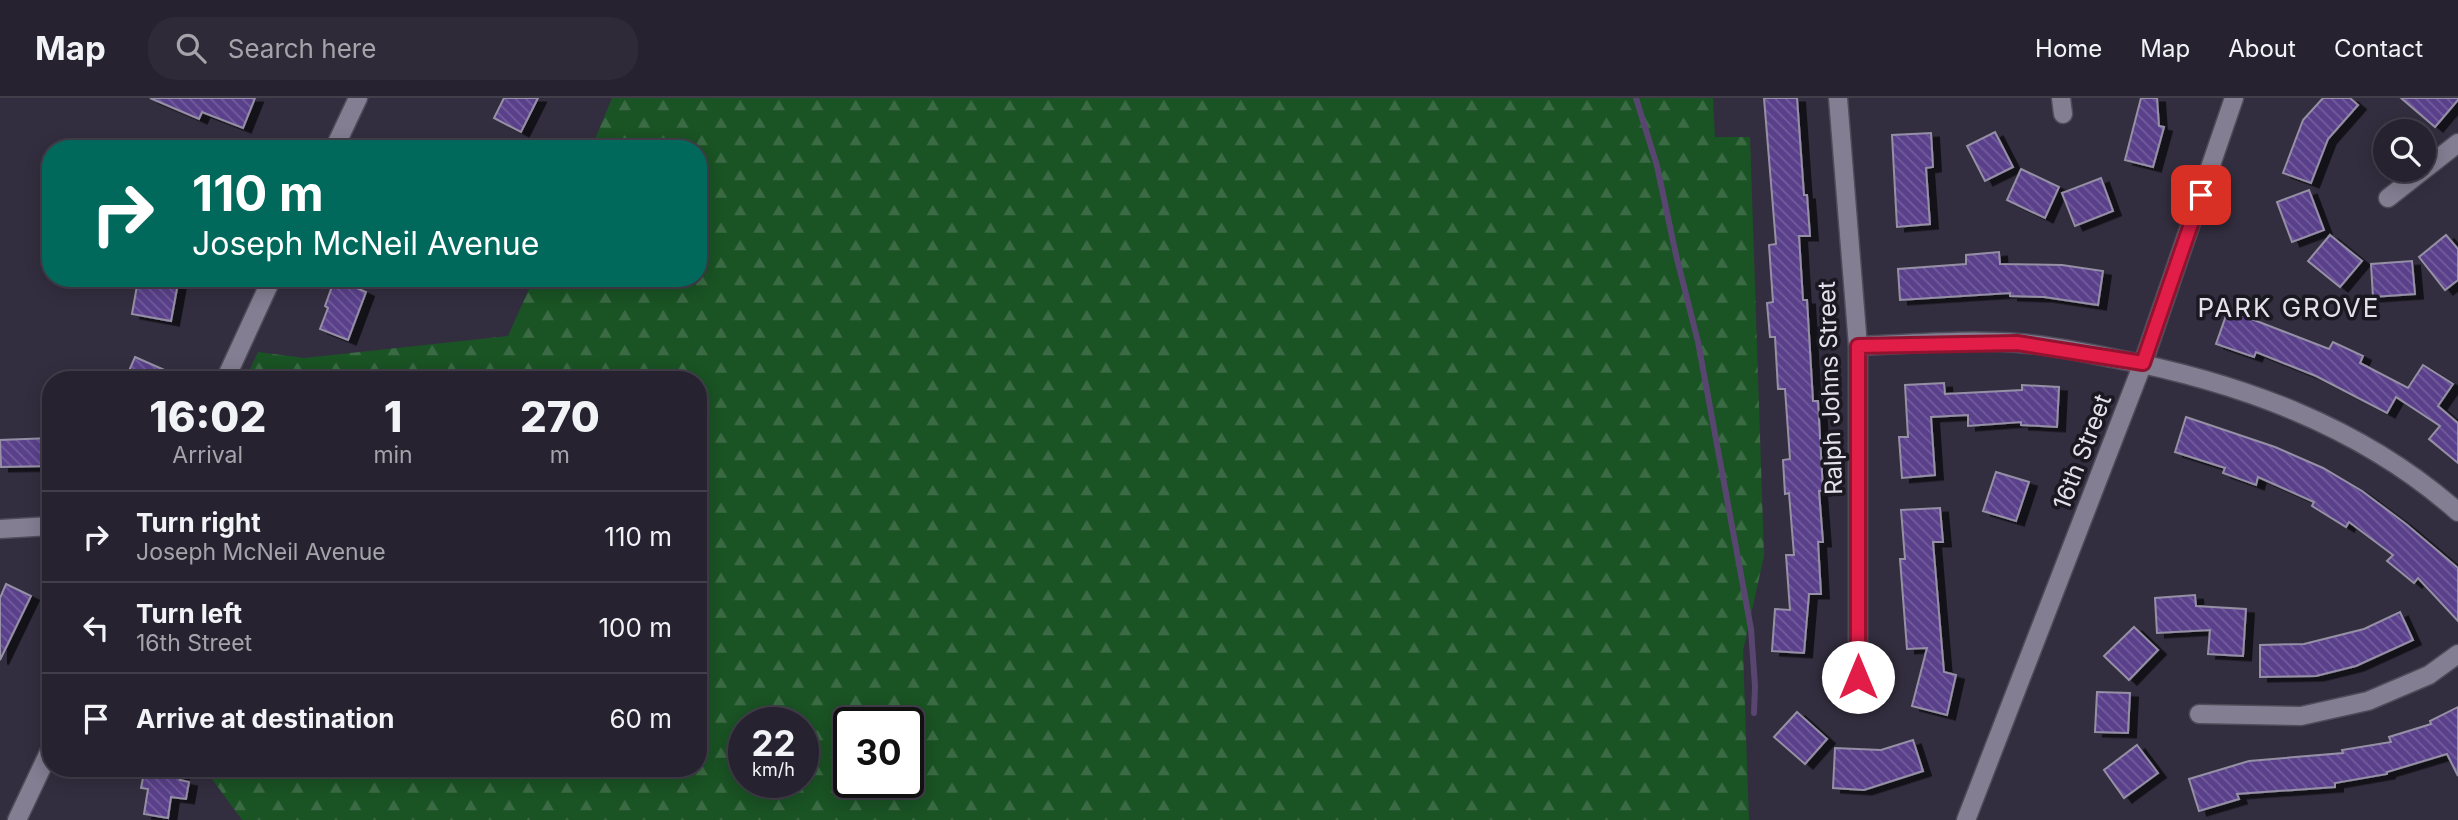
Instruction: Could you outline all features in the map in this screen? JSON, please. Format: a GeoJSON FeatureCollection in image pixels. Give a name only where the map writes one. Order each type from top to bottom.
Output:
{"type":"FeatureCollection","features":[{"type":"Feature","properties":{"kind":"street"},"geometry":{"type":"LineString","coordinates":[[338,140],[358,98]]}},
{"type":"Feature","properties":{"kind":"street","name":"Ralph Johns Street"},"geometry":{"type":"LineString","coordinates":[[1838,98],[1858,346],[1858,677]]}},
{"type":"Feature","properties":{"kind":"street","name":"16th Street"},"geometry":{"type":"LineString","coordinates":[[1966,820],[2143,363],[2234,98]]}},
{"type":"Feature","properties":{"kind":"street"},"geometry":{"type":"LineString","coordinates":[[2388,198],[2458,143]]}},
{"type":"Feature","properties":{"kind":"street"},"geometry":{"type":"LineString","coordinates":[[229,371],[268,287]]}},
{"type":"Feature","properties":{"kind":"street"},"geometry":{"type":"LineString","coordinates":[[1858,346],[2017,343],[2143,363],[2195,376],[2310,415],[2381,453],[2436,492],[2458,512]]}},
{"type":"Feature","properties":{"kind":"street"},"geometry":{"type":"LineString","coordinates":[[0,529],[42,527]]}},
{"type":"Feature","properties":{"kind":"street"},"geometry":{"type":"LineString","coordinates":[[2199,714],[2301,716],[2368,701],[2429,675],[2458,654]]}},
{"type":"Feature","properties":{"kind":"street"},"geometry":{"type":"LineString","coordinates":[[17,820],[42,767]]}},
{"type":"Feature","properties":{"kind":"green space"},"geometry":{"type":"Polygon","coordinates":[[[612,98],[1713,98],[1715,137],[1750,137],[1764,556],[1743,651],[1749,820],[242,820],[211,777],[707,777],[707,371],[249,371],[258,352],[304,358],[508,336],[530,287],[707,287],[707,140],[595,140],[612,98]]]}},
{"type":"Feature","properties":{"kind":"building"},"geometry":{"type":"Polygon","coordinates":[[[150,98],[255,98],[243,128],[202,112],[199,119],[150,98]]]}},
{"type":"Feature","properties":{"kind":"building"},"geometry":{"type":"Polygon","coordinates":[[[504,98],[538,98],[521,132],[494,118],[504,98]]]}},
{"type":"Feature","properties":{"kind":"building"},"geometry":{"type":"Polygon","coordinates":[[[1764,98],[1797,98],[1804,195],[1807,195],[1810,236],[1799,236],[1803,300],[1807,300],[1813,401],[1818,401],[1823,491],[1819,491],[1823,542],[1818,542],[1821,594],[1809,594],[1804,653],[1772,651],[1775,609],[1790,610],[1786,555],[1794,555],[1789,493],[1785,494],[1783,460],[1790,459],[1785,389],[1778,389],[1775,337],[1770,337],[1767,303],[1773,302],[1769,245],[1776,244],[1764,98]]]}},
{"type":"Feature","properties":{"kind":"building"},"geometry":{"type":"Polygon","coordinates":[[[2141,98],[2157,98],[2159,126],[2164,127],[2153,167],[2125,160],[2141,98]]]}},
{"type":"Feature","properties":{"kind":"building"},"geometry":{"type":"Polygon","coordinates":[[[2323,98],[2350,98],[2358,105],[2328,139],[2311,183],[2283,173],[2303,120],[2323,98]]]}},
{"type":"Feature","properties":{"kind":"building"},"geometry":{"type":"Polygon","coordinates":[[[2401,98],[2458,98],[2436,126],[2436,119],[2426,119],[2401,98]]]}},
{"type":"Feature","properties":{"kind":"building"},"geometry":{"type":"Polygon","coordinates":[[[1995,132],[2013,167],[1985,181],[1967,146],[1995,132]]]}},
{"type":"Feature","properties":{"kind":"building"},"geometry":{"type":"Polygon","coordinates":[[[1931,133],[1933,167],[1926,168],[1930,224],[1897,227],[1892,135],[1931,133]]]}},
{"type":"Feature","properties":{"kind":"building"},"geometry":{"type":"Polygon","coordinates":[[[2021,169],[2059,187],[2045,218],[2007,200],[2021,169]]]}},
{"type":"Feature","properties":{"kind":"building"},"geometry":{"type":"Polygon","coordinates":[[[2101,178],[2113,211],[2075,226],[2062,193],[2101,178]]]}},
{"type":"Feature","properties":{"kind":"building"},"geometry":{"type":"Polygon","coordinates":[[[2309,190],[2324,230],[2292,242],[2277,202],[2309,190]]]}},
{"type":"Feature","properties":{"kind":"building"},"geometry":{"type":"Polygon","coordinates":[[[2330,235],[2362,261],[2340,287],[2308,261],[2330,235]]]}},
{"type":"Feature","properties":{"kind":"building"},"geometry":{"type":"Polygon","coordinates":[[[2446,235],[2458,249],[2458,280],[2445,290],[2419,257],[2446,235]]]}},
{"type":"Feature","properties":{"kind":"building"},"geometry":{"type":"Polygon","coordinates":[[[1999,252],[2000,264],[2062,265],[2103,271],[2098,305],[2044,297],[2010,296],[2010,293],[1900,300],[1898,269],[1966,264],[1966,255],[1999,252]]]}},
{"type":"Feature","properties":{"kind":"building"},"geometry":{"type":"Polygon","coordinates":[[[2412,261],[2415,294],[2373,297],[2371,264],[2412,261]]]}},
{"type":"Feature","properties":{"kind":"building"},"geometry":{"type":"Polygon","coordinates":[[[137,287],[177,287],[171,321],[132,314],[137,287]]]}},
{"type":"Feature","properties":{"kind":"building"},"geometry":{"type":"Polygon","coordinates":[[[332,287],[354,287],[366,292],[348,340],[320,329],[328,308],[325,306],[332,287]]]}},
{"type":"Feature","properties":{"kind":"building"},"geometry":{"type":"Polygon","coordinates":[[[2228,310],[2329,349],[2333,342],[2363,356],[2360,363],[2408,388],[2423,365],[2453,384],[2438,406],[2458,423],[2458,463],[2429,439],[2440,426],[2396,397],[2387,413],[2316,376],[2256,352],[2254,357],[2216,344],[2228,310]]]}},
{"type":"Feature","properties":{"kind":"building"},"geometry":{"type":"Polygon","coordinates":[[[135,357],[167,371],[129,371],[135,357]]]}},
{"type":"Feature","properties":{"kind":"building"},"geometry":{"type":"Polygon","coordinates":[[[1944,383],[1945,394],[2022,390],[2022,385],[2059,387],[2057,427],[2021,425],[2021,422],[1968,426],[1968,415],[1931,417],[1935,475],[1902,478],[1899,437],[1908,437],[1905,385],[1944,383]]]}},
{"type":"Feature","properties":{"kind":"building"},"geometry":{"type":"Polygon","coordinates":[[[2186,417],[2275,447],[2323,468],[2362,491],[2406,524],[2458,568],[2458,621],[2418,578],[2414,583],[2387,561],[2393,555],[2349,522],[2346,527],[2312,506],[2314,502],[2258,477],[2256,485],[2223,473],[2225,468],[2175,452],[2186,417]]]}},
{"type":"Feature","properties":{"kind":"building"},"geometry":{"type":"Polygon","coordinates":[[[42,438],[42,466],[1,467],[0,440],[42,438]]]}},
{"type":"Feature","properties":{"kind":"building"},"geometry":{"type":"Polygon","coordinates":[[[1996,472],[2029,482],[2016,521],[1983,511],[1996,472]]]}},
{"type":"Feature","properties":{"kind":"building"},"geometry":{"type":"Polygon","coordinates":[[[1940,508],[1943,542],[1933,542],[1944,672],[1956,675],[1947,715],[1912,706],[1927,648],[1907,649],[1900,559],[1905,559],[1901,510],[1940,508]]]}},
{"type":"Feature","properties":{"kind":"building"},"geometry":{"type":"Polygon","coordinates":[[[6,584],[31,596],[0,660],[0,598],[6,584]]]}},
{"type":"Feature","properties":{"kind":"building"},"geometry":{"type":"Polygon","coordinates":[[[2195,595],[2196,606],[2246,609],[2243,656],[2208,654],[2210,630],[2157,633],[2155,598],[2195,595]]]}},
{"type":"Feature","properties":{"kind":"building"},"geometry":{"type":"Polygon","coordinates":[[[2400,612],[2413,640],[2356,666],[2316,676],[2260,677],[2260,645],[2304,644],[2364,629],[2400,612]]]}},
{"type":"Feature","properties":{"kind":"building"},"geometry":{"type":"Polygon","coordinates":[[[2134,627],[2158,650],[2129,680],[2104,656],[2134,627]]]}},
{"type":"Feature","properties":{"kind":"building"},"geometry":{"type":"Polygon","coordinates":[[[2097,692],[2130,693],[2128,733],[2095,732],[2097,692]]]}},
{"type":"Feature","properties":{"kind":"building"},"geometry":{"type":"Polygon","coordinates":[[[2458,707],[2458,776],[2447,754],[2387,774],[2335,783],[2335,787],[2237,794],[2239,799],[2199,811],[2189,779],[2249,761],[2343,753],[2342,750],[2391,742],[2389,737],[2431,724],[2430,721],[2458,707]]]}},
{"type":"Feature","properties":{"kind":"building"},"geometry":{"type":"Polygon","coordinates":[[[1797,712],[1827,739],[1805,764],[1774,737],[1797,712]]]}},
{"type":"Feature","properties":{"kind":"building"},"geometry":{"type":"Polygon","coordinates":[[[1913,740],[1923,771],[1864,790],[1833,788],[1835,748],[1881,750],[1913,740]]]}},
{"type":"Feature","properties":{"kind":"building"},"geometry":{"type":"Polygon","coordinates":[[[2137,745],[2158,773],[2124,798],[2104,770],[2137,745]]]}},
{"type":"Feature","properties":{"kind":"building"},"geometry":{"type":"Polygon","coordinates":[[[143,777],[180,777],[180,780],[189,782],[186,799],[171,797],[168,818],[144,814],[148,789],[141,788],[143,777]]]}},
{"type":"Feature","properties":{"kind":"waterway"},"geometry":{"type":"LineString","coordinates":[[1636,98],[1657,166],[1698,342],[1751,629],[1754,713]]}},
{"type":"Feature","properties":{"kind":"district","name":"PARK GROVE"},"geometry":{"type":"Point","coordinates":[2289,307]}},
{"type":"Feature","properties":{"kind":"route"},"geometry":{"type":"LineString","coordinates":[[1858,677],[1858,346],[2017,343],[2143,363],[2201,195]]}}]}
